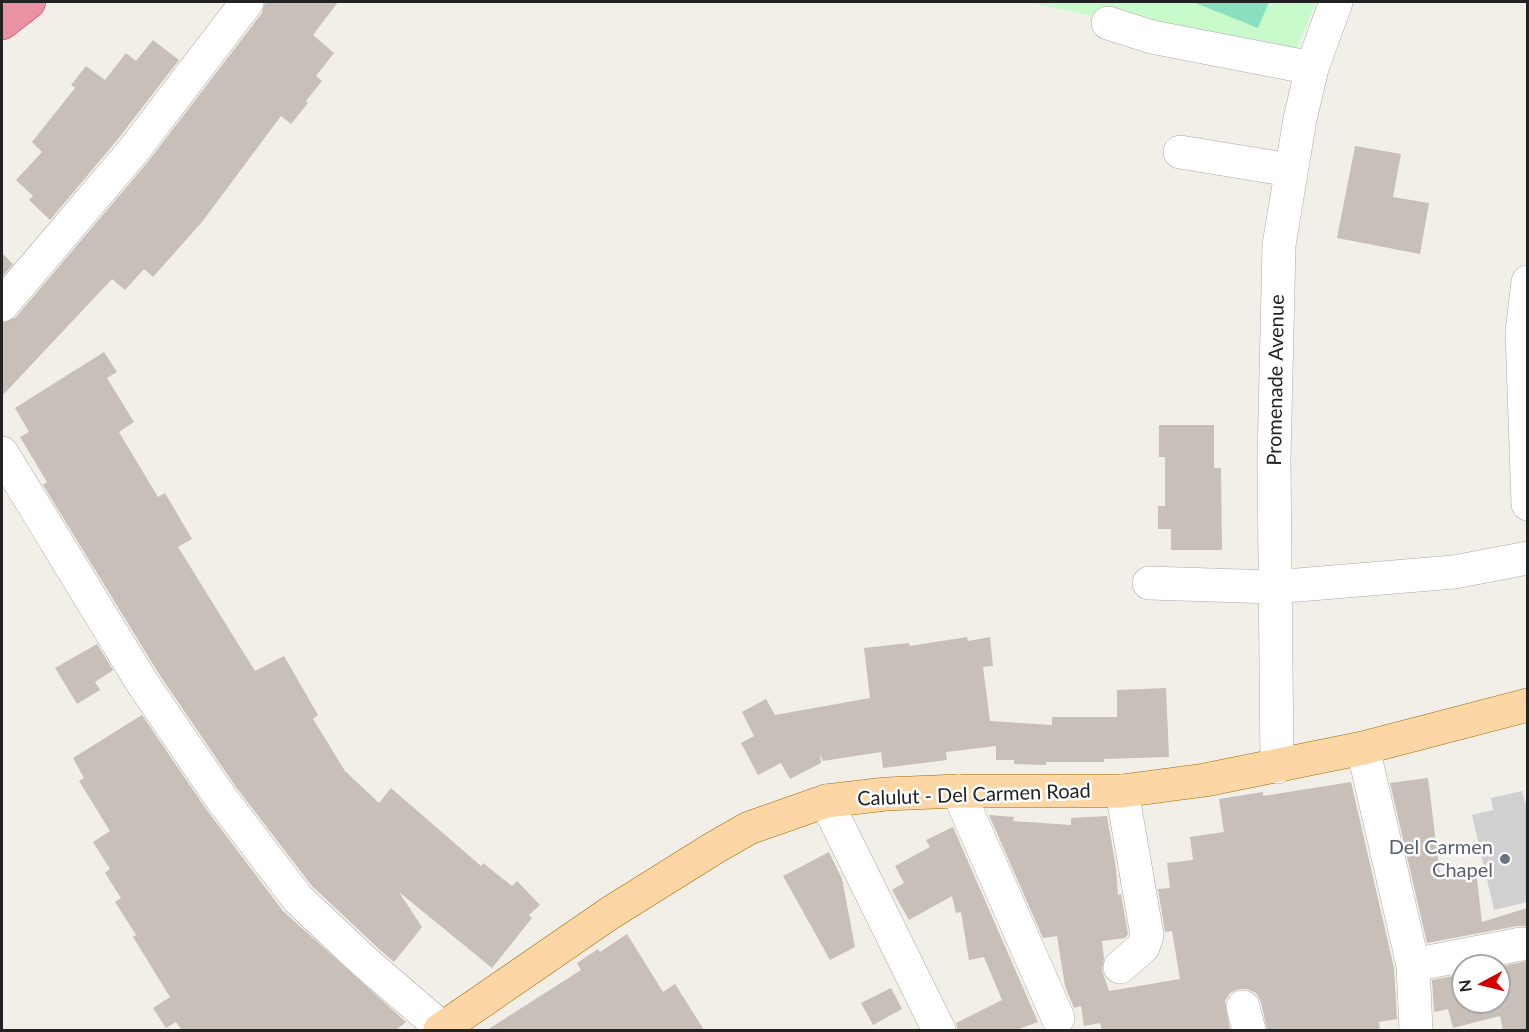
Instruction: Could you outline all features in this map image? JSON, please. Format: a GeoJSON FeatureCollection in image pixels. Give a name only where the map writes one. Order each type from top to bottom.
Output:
{"type":"FeatureCollection","features":[{"type":"Feature","properties":{"kind":"highway"},"geometry":{"type":"LineString","coordinates":[[2,23],[29,2]]}},
{"type":"Feature","properties":{"kind":"main road","name":"Calulut - Del Carmen Road"},"geometry":{"type":"LineString","coordinates":[[441,1030],[610,913],[714,848],[749,828],[826,801],[886,794],[958,791],[1122,791],[1205,780],[1363,748],[1527,705]]}},
{"type":"Feature","properties":{"kind":"street"},"geometry":{"type":"LineString","coordinates":[[2,305],[134,151],[248,2]]}},
{"type":"Feature","properties":{"kind":"street","name":"Promenade Avenue"},"geometry":{"type":"LineString","coordinates":[[1277,766],[1274,587],[1276,308],[1279,245],[1290,170],[1312,68],[1335,2]]}},
{"type":"Feature","properties":{"kind":"street"},"geometry":{"type":"LineString","coordinates":[[1108,23],[1152,37],[1312,68]]}},
{"type":"Feature","properties":{"kind":"street"},"geometry":{"type":"LineString","coordinates":[[1180,152],[1290,170]]}},
{"type":"Feature","properties":{"kind":"street"},"geometry":{"type":"LineString","coordinates":[[1527,282],[1525,332],[1527,504]]}},
{"type":"Feature","properties":{"kind":"street"},"geometry":{"type":"LineString","coordinates":[[2,453],[143,684],[221,798],[291,890],[366,963],[441,1030]]}},
{"type":"Feature","properties":{"kind":"street"},"geometry":{"type":"LineString","coordinates":[[1149,583],[1274,587],[1454,572],[1527,558]]}},
{"type":"Feature","properties":{"kind":"street"},"geometry":{"type":"LineString","coordinates":[[1363,748],[1413,965],[1416,1030]]}},
{"type":"Feature","properties":{"kind":"street"},"geometry":{"type":"LineString","coordinates":[[958,791],[1058,1018]]}},
{"type":"Feature","properties":{"kind":"street"},"geometry":{"type":"LineString","coordinates":[[1120,968],[1143,947],[1147,935],[1122,791]]}},
{"type":"Feature","properties":{"kind":"street"},"geometry":{"type":"LineString","coordinates":[[826,801],[939,1030]]}},
{"type":"Feature","properties":{"kind":"street"},"geometry":{"type":"LineString","coordinates":[[1413,965],[1521,944]]}},
{"type":"Feature","properties":{"kind":"shaded area","name":"Del Carmen Chapel"},"geometry":{"type":"Polygon","coordinates":[[[1522,791],[1525,802],[1527,802],[1527,902],[1494,910],[1472,815],[1493,810],[1491,798],[1522,791]]]}},
{"type":"Feature","properties":{"kind":"green space"},"geometry":{"type":"Polygon","coordinates":[[[1027,2],[1316,2],[1294,55],[1192,38],[1027,2]]]}},
{"type":"Feature","properties":{"kind":"green space"},"geometry":{"type":"Polygon","coordinates":[[[1193,2],[1269,2],[1258,28],[1193,2]]]}},
{"type":"Feature","properties":{"kind":"building"},"geometry":{"type":"Polygon","coordinates":[[[265,2],[338,2],[313,35],[334,53],[316,76],[322,81],[306,101],[308,103],[291,124],[281,116],[202,222],[153,277],[144,269],[125,290],[112,279],[2,396],[2,323],[16,317],[147,163],[262,13],[265,2]]]}},
{"type":"Feature","properties":{"kind":"building"},"geometry":{"type":"Polygon","coordinates":[[[153,40],[179,60],[118,139],[50,220],[29,200],[33,196],[16,180],[42,152],[32,142],[75,88],[71,85],[86,66],[105,80],[126,53],[136,61],[153,40]]]}},
{"type":"Feature","properties":{"kind":"building"},"geometry":{"type":"Polygon","coordinates":[[[1355,146],[1401,154],[1393,197],[1429,203],[1420,254],[1337,238],[1355,146]]]}},
{"type":"Feature","properties":{"kind":"building"},"geometry":{"type":"Polygon","coordinates":[[[2,253],[13,264],[2,277],[2,253]]]}},
{"type":"Feature","properties":{"kind":"building"},"geometry":{"type":"Polygon","coordinates":[[[104,352],[117,372],[107,378],[134,422],[119,432],[158,497],[165,493],[192,539],[178,547],[255,671],[284,656],[318,715],[313,719],[345,771],[379,803],[391,788],[481,866],[483,863],[512,886],[517,881],[540,905],[529,915],[532,918],[492,968],[399,892],[422,927],[394,962],[379,949],[312,886],[236,787],[159,674],[43,485],[47,482],[20,437],[29,432],[15,408],[104,352]]]}},
{"type":"Feature","properties":{"kind":"building"},"geometry":{"type":"Polygon","coordinates":[[[1159,425],[1214,425],[1214,468],[1221,468],[1222,550],[1171,550],[1171,529],[1158,529],[1158,506],[1165,506],[1165,457],[1159,457],[1159,425]]]}},
{"type":"Feature","properties":{"kind":"building"},"geometry":{"type":"Polygon","coordinates":[[[967,637],[968,641],[990,637],[993,666],[983,667],[990,721],[1052,725],[1052,717],[1117,717],[1117,690],[1166,688],[1169,757],[1104,759],[1104,762],[1046,762],[1046,765],[1014,764],[1014,760],[996,760],[996,746],[946,752],[947,760],[883,768],[881,752],[823,761],[820,754],[821,763],[790,779],[781,763],[758,775],[741,743],[754,736],[742,712],[766,699],[775,715],[870,698],[864,648],[909,643],[910,646],[967,637]]]}},
{"type":"Feature","properties":{"kind":"building"},"geometry":{"type":"Polygon","coordinates":[[[97,644],[113,670],[95,682],[100,690],[77,704],[55,668],[97,644]]]}},
{"type":"Feature","properties":{"kind":"building"},"geometry":{"type":"Polygon","coordinates":[[[142,715],[206,809],[283,911],[406,1022],[396,1030],[182,1030],[176,1022],[166,1028],[153,1008],[170,997],[133,937],[136,935],[115,902],[121,898],[105,873],[110,869],[93,842],[110,831],[79,781],[84,778],[73,758],[142,715]]]}},
{"type":"Feature","properties":{"kind":"building"},"geometry":{"type":"Polygon","coordinates":[[[1428,778],[1440,875],[1476,871],[1482,922],[1527,908],[1527,926],[1427,943],[1390,783],[1428,778]]]}},
{"type":"Feature","properties":{"kind":"building"},"geometry":{"type":"Polygon","coordinates":[[[1351,782],[1394,968],[1397,1019],[1379,1022],[1380,1030],[1267,1030],[1261,1002],[1256,993],[1247,989],[1239,989],[1230,993],[1225,1001],[1230,1030],[1102,1030],[1100,1023],[1084,1026],[1081,1006],[1074,1008],[1065,986],[1057,936],[1043,938],[989,815],[1014,817],[1013,821],[1071,825],[1071,818],[1107,816],[1118,895],[1121,894],[1128,934],[1125,938],[1102,941],[1104,958],[1102,970],[1109,991],[1180,979],[1172,931],[1165,932],[1158,889],[1170,888],[1167,863],[1193,860],[1190,837],[1224,832],[1219,799],[1263,792],[1263,796],[1351,782]]]}},
{"type":"Feature","properties":{"kind":"building"},"geometry":{"type":"Polygon","coordinates":[[[953,827],[1038,1022],[1016,1030],[958,1030],[956,1023],[1002,1000],[984,957],[969,960],[961,912],[956,913],[952,896],[909,920],[892,890],[904,883],[895,866],[930,847],[926,840],[953,827]]]}},
{"type":"Feature","properties":{"kind":"building"},"geometry":{"type":"Polygon","coordinates":[[[829,852],[842,879],[855,947],[830,960],[783,876],[829,852]]]}},
{"type":"Feature","properties":{"kind":"building"},"geometry":{"type":"Polygon","coordinates":[[[627,934],[663,992],[675,984],[704,1030],[487,1030],[581,970],[577,963],[598,949],[600,952],[627,934]]]}},
{"type":"Feature","properties":{"kind":"building"},"geometry":{"type":"Polygon","coordinates":[[[1527,961],[1527,1030],[1503,1030],[1500,1016],[1453,1028],[1448,1009],[1434,1012],[1432,980],[1451,976],[1451,1014],[1511,1014],[1511,964],[1527,961]]]}},
{"type":"Feature","properties":{"kind":"building"},"geometry":{"type":"Polygon","coordinates":[[[891,988],[902,1009],[873,1025],[861,1003],[891,988]]]}},
{"type":"Feature","properties":{"kind":"place","name":"Del Carmen Chapel"},"geometry":{"type":"Point","coordinates":[1505,859]}}]}
